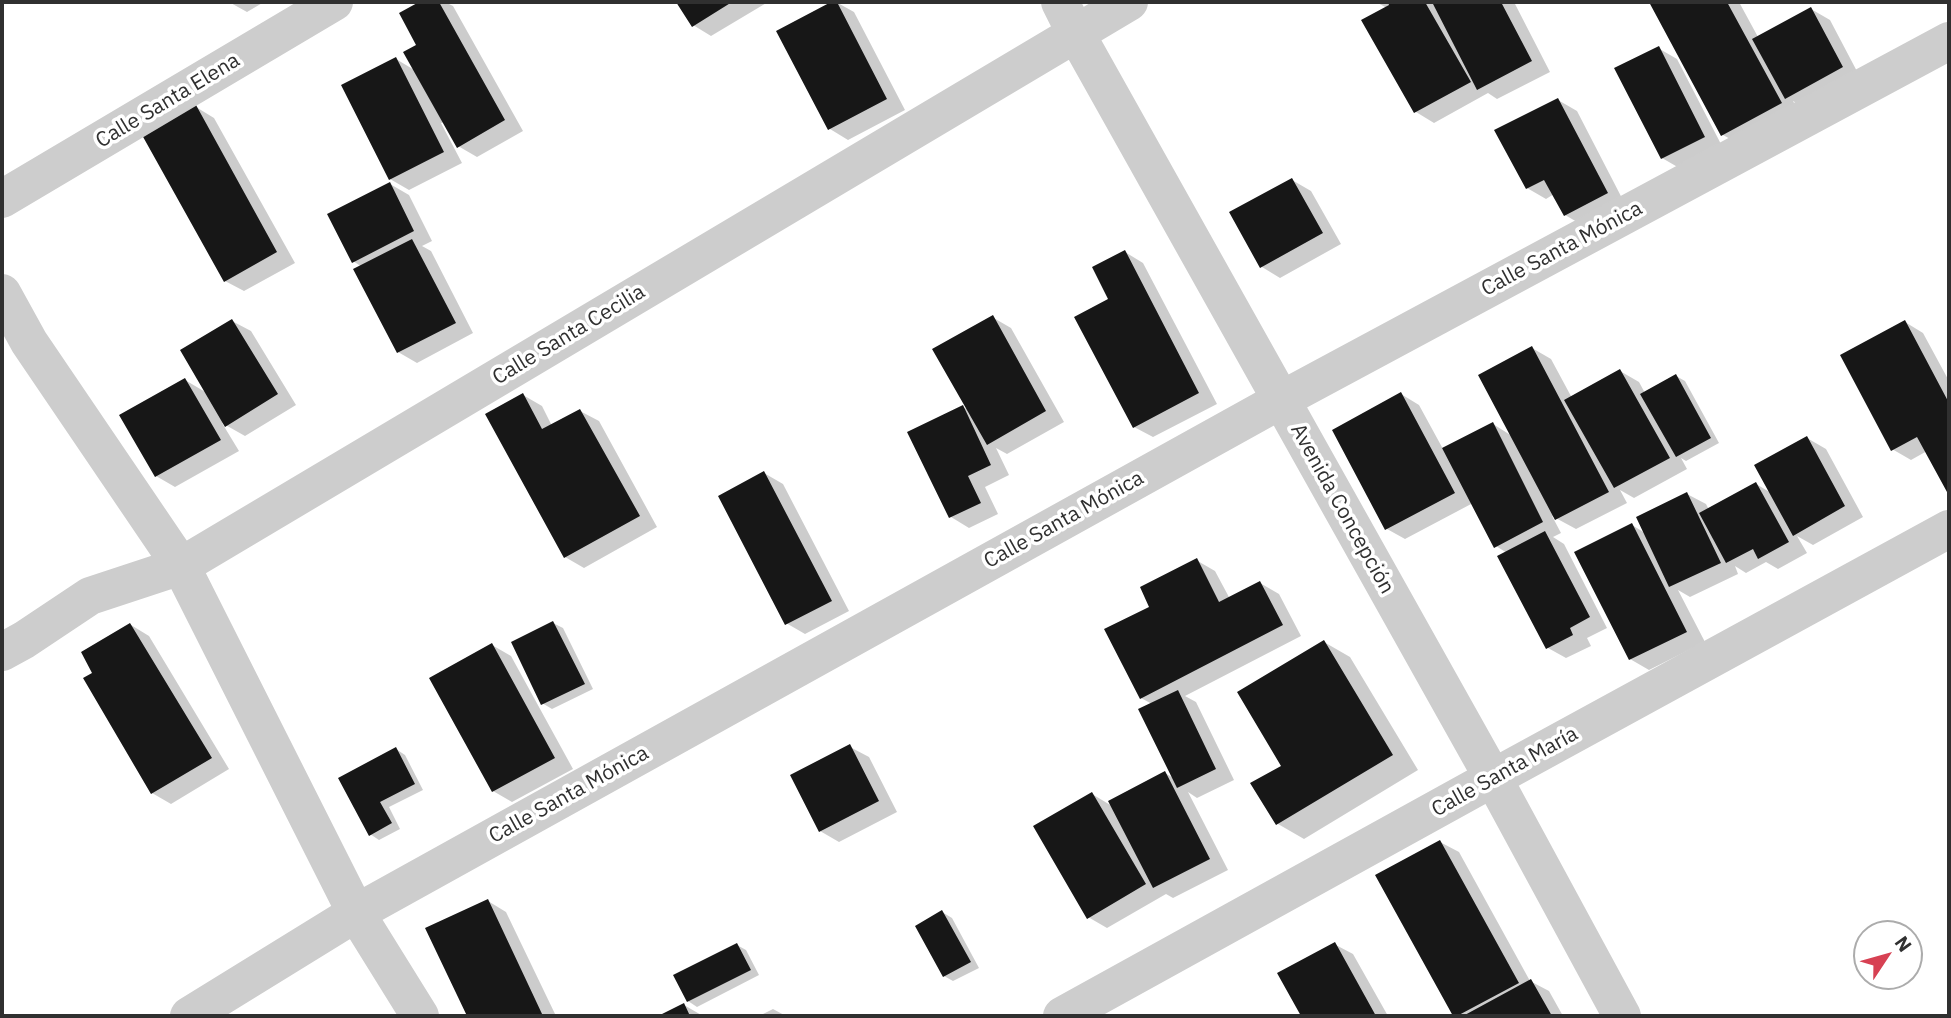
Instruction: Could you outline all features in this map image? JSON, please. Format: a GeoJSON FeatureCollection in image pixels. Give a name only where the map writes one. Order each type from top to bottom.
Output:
{"type":"FeatureCollection","features":[{"type":"Feature","properties":{"kind":"street","name":"Calle Santa Elena"},"geometry":{"type":"LineString","coordinates":[[2,200],[334,2]]}},
{"type":"Feature","properties":{"kind":"street","name":"Calle Santa Cecilia"},"geometry":{"type":"LineString","coordinates":[[2,652],[90,596],[181,566],[1068,17],[1129,2]]}},
{"type":"Feature","properties":{"kind":"street","name":"Avenida Concepción"},"geometry":{"type":"LineString","coordinates":[[1068,17],[1493,778],[1622,1016]]}},
{"type":"Feature","properties":{"kind":"street","name":"Calle Santa Mónica"},"geometry":{"type":"LineString","coordinates":[[189,1016],[356,913],[1281,400],[1949,41]]}},
{"type":"Feature","properties":{"kind":"street"},"geometry":{"type":"LineString","coordinates":[[2,293],[29,342],[181,566],[356,913],[419,1016]]}},
{"type":"Feature","properties":{"kind":"street","name":"Calle Santa María"},"geometry":{"type":"LineString","coordinates":[[1062,1016],[1949,529]]}},
{"type":"Feature","properties":{"kind":"building"},"geometry":{"type":"Polygon","coordinates":[[[419,2],[439,2],[505,120],[457,148],[403,52],[416,45],[399,13],[419,2]]]}},
{"type":"Feature","properties":{"kind":"building"},"geometry":{"type":"Polygon","coordinates":[[[676,2],[732,2],[692,27],[676,2]]]}},
{"type":"Feature","properties":{"kind":"building"},"geometry":{"type":"Polygon","coordinates":[[[831,2],[837,2],[887,99],[828,130],[776,31],[831,2]]]}},
{"type":"Feature","properties":{"kind":"building"},"geometry":{"type":"Polygon","coordinates":[[[1388,2],[1425,2],[1471,82],[1414,113],[1361,20],[1389,5],[1388,2]]]}},
{"type":"Feature","properties":{"kind":"building"},"geometry":{"type":"Polygon","coordinates":[[[1432,2],[1501,2],[1532,61],[1477,90],[1432,2]]]}},
{"type":"Feature","properties":{"kind":"building"},"geometry":{"type":"Polygon","coordinates":[[[1649,2],[1727,2],[1782,103],[1721,136],[1649,2]]]}},
{"type":"Feature","properties":{"kind":"building"},"geometry":{"type":"Polygon","coordinates":[[[1811,7],[1843,67],[1785,99],[1752,39],[1811,7]]]}},
{"type":"Feature","properties":{"kind":"building"},"geometry":{"type":"Polygon","coordinates":[[[1659,46],[1705,137],[1661,159],[1614,68],[1659,46]]]}},
{"type":"Feature","properties":{"kind":"building"},"geometry":{"type":"Polygon","coordinates":[[[396,57],[444,152],[389,180],[341,85],[396,57]]]}},
{"type":"Feature","properties":{"kind":"building"},"geometry":{"type":"Polygon","coordinates":[[[1558,98],[1608,193],[1564,216],[1544,180],[1526,189],[1494,130],[1558,98]]]}},
{"type":"Feature","properties":{"kind":"building"},"geometry":{"type":"Polygon","coordinates":[[[196,105],[277,252],[224,282],[142,135],[196,105]]]}},
{"type":"Feature","properties":{"kind":"building"},"geometry":{"type":"Polygon","coordinates":[[[1292,178],[1323,233],[1260,268],[1229,212],[1292,178]]]}},
{"type":"Feature","properties":{"kind":"building"},"geometry":{"type":"Polygon","coordinates":[[[390,182],[414,231],[352,263],[327,214],[390,182]]]}},
{"type":"Feature","properties":{"kind":"building"},"geometry":{"type":"Polygon","coordinates":[[[412,239],[456,323],[397,353],[353,269],[412,239]]]}},
{"type":"Feature","properties":{"kind":"building"},"geometry":{"type":"Polygon","coordinates":[[[1125,250],[1199,393],[1133,428],[1074,317],[1108,299],[1092,267],[1125,250]]]}},
{"type":"Feature","properties":{"kind":"building"},"geometry":{"type":"Polygon","coordinates":[[[993,315],[1046,411],[987,445],[932,349],[993,315]]]}},
{"type":"Feature","properties":{"kind":"building"},"geometry":{"type":"Polygon","coordinates":[[[232,319],[278,394],[225,427],[180,350],[232,319]]]}},
{"type":"Feature","properties":{"kind":"building"},"geometry":{"type":"Polygon","coordinates":[[[1905,320],[1949,403],[1947,492],[1917,437],[1891,451],[1840,355],[1905,320]]]}},
{"type":"Feature","properties":{"kind":"building"},"geometry":{"type":"Polygon","coordinates":[[[1532,346],[1609,492],[1555,520],[1478,375],[1532,346]]]}},
{"type":"Feature","properties":{"kind":"building"},"geometry":{"type":"Polygon","coordinates":[[[1620,369],[1670,458],[1614,488],[1564,400],[1620,369]]]}},
{"type":"Feature","properties":{"kind":"building"},"geometry":{"type":"Polygon","coordinates":[[[1676,374],[1711,438],[1676,457],[1640,394],[1676,374]]]}},
{"type":"Feature","properties":{"kind":"building"},"geometry":{"type":"Polygon","coordinates":[[[185,378],[221,440],[155,477],[119,415],[185,378]]]}},
{"type":"Feature","properties":{"kind":"building"},"geometry":{"type":"Polygon","coordinates":[[[1401,392],[1455,493],[1385,530],[1332,430],[1401,392]]]}},
{"type":"Feature","properties":{"kind":"building"},"geometry":{"type":"Polygon","coordinates":[[[523,393],[542,429],[580,409],[640,516],[564,558],[485,414],[523,393]]]}},
{"type":"Feature","properties":{"kind":"building"},"geometry":{"type":"Polygon","coordinates":[[[963,405],[991,465],[968,476],[981,503],[949,518],[907,432],[963,405]]]}},
{"type":"Feature","properties":{"kind":"building"},"geometry":{"type":"Polygon","coordinates":[[[1493,422],[1543,522],[1494,548],[1442,448],[1493,422]]]}},
{"type":"Feature","properties":{"kind":"building"},"geometry":{"type":"Polygon","coordinates":[[[1807,436],[1845,506],[1793,536],[1754,465],[1807,436]]]}},
{"type":"Feature","properties":{"kind":"building"},"geometry":{"type":"Polygon","coordinates":[[[764,471],[832,601],[785,625],[718,496],[764,471]]]}},
{"type":"Feature","properties":{"kind":"building"},"geometry":{"type":"Polygon","coordinates":[[[1756,482],[1789,542],[1758,559],[1753,549],[1726,563],[1699,513],[1756,482]]]}},
{"type":"Feature","properties":{"kind":"building"},"geometry":{"type":"Polygon","coordinates":[[[1687,492],[1721,563],[1669,587],[1636,517],[1687,492]]]}},
{"type":"Feature","properties":{"kind":"building"},"geometry":{"type":"Polygon","coordinates":[[[1632,523],[1687,632],[1629,660],[1574,552],[1632,523]]]}},
{"type":"Feature","properties":{"kind":"building"},"geometry":{"type":"Polygon","coordinates":[[[1545,531],[1590,617],[1570,628],[1573,635],[1546,649],[1497,556],[1545,531]]]}},
{"type":"Feature","properties":{"kind":"building"},"geometry":{"type":"Polygon","coordinates":[[[1197,558],[1219,602],[1260,581],[1283,625],[1140,699],[1104,629],[1149,607],[1140,587],[1197,558]]]}},
{"type":"Feature","properties":{"kind":"building"},"geometry":{"type":"Polygon","coordinates":[[[553,621],[585,684],[541,705],[511,642],[553,621]]]}},
{"type":"Feature","properties":{"kind":"building"},"geometry":{"type":"Polygon","coordinates":[[[130,623],[212,758],[151,794],[83,678],[92,673],[81,652],[130,623]]]}},
{"type":"Feature","properties":{"kind":"building"},"geometry":{"type":"Polygon","coordinates":[[[1324,640],[1393,755],[1276,825],[1250,783],[1281,766],[1237,692],[1324,640]]]}},
{"type":"Feature","properties":{"kind":"building"},"geometry":{"type":"Polygon","coordinates":[[[492,643],[555,758],[492,792],[429,678],[492,643]]]}},
{"type":"Feature","properties":{"kind":"building"},"geometry":{"type":"Polygon","coordinates":[[[1178,690],[1216,769],[1177,788],[1138,709],[1178,690]]]}},
{"type":"Feature","properties":{"kind":"building"},"geometry":{"type":"Polygon","coordinates":[[[850,744],[879,801],[819,832],[790,775],[850,744]]]}},
{"type":"Feature","properties":{"kind":"building"},"geometry":{"type":"Polygon","coordinates":[[[396,747],[415,784],[380,802],[392,823],[369,836],[338,778],[396,747]]]}},
{"type":"Feature","properties":{"kind":"building"},"geometry":{"type":"Polygon","coordinates":[[[1165,771],[1210,859],[1153,888],[1108,801],[1165,771]]]}},
{"type":"Feature","properties":{"kind":"building"},"geometry":{"type":"Polygon","coordinates":[[[1092,792],[1146,884],[1087,919],[1033,826],[1092,792]]]}},
{"type":"Feature","properties":{"kind":"building"},"geometry":{"type":"Polygon","coordinates":[[[1440,840],[1519,983],[1457,1016],[1453,1016],[1375,875],[1440,840]]]}},
{"type":"Feature","properties":{"kind":"building"},"geometry":{"type":"Polygon","coordinates":[[[488,899],[543,1016],[467,1016],[425,928],[488,899]]]}},
{"type":"Feature","properties":{"kind":"building"},"geometry":{"type":"Polygon","coordinates":[[[942,910],[971,962],[943,977],[915,926],[942,910]]]}},
{"type":"Feature","properties":{"kind":"building"},"geometry":{"type":"Polygon","coordinates":[[[1335,942],[1376,1016],[1301,1016],[1277,973],[1335,942]]]}},
{"type":"Feature","properties":{"kind":"building"},"geometry":{"type":"Polygon","coordinates":[[[737,943],[751,970],[687,1002],[673,975],[737,943]]]}},
{"type":"Feature","properties":{"kind":"building"},"geometry":{"type":"Polygon","coordinates":[[[1531,979],[1552,1016],[1463,1016],[1531,979]]]}},
{"type":"Feature","properties":{"kind":"building"},"geometry":{"type":"Polygon","coordinates":[[[684,1003],[690,1016],[658,1016],[684,1003]]]}}]}
